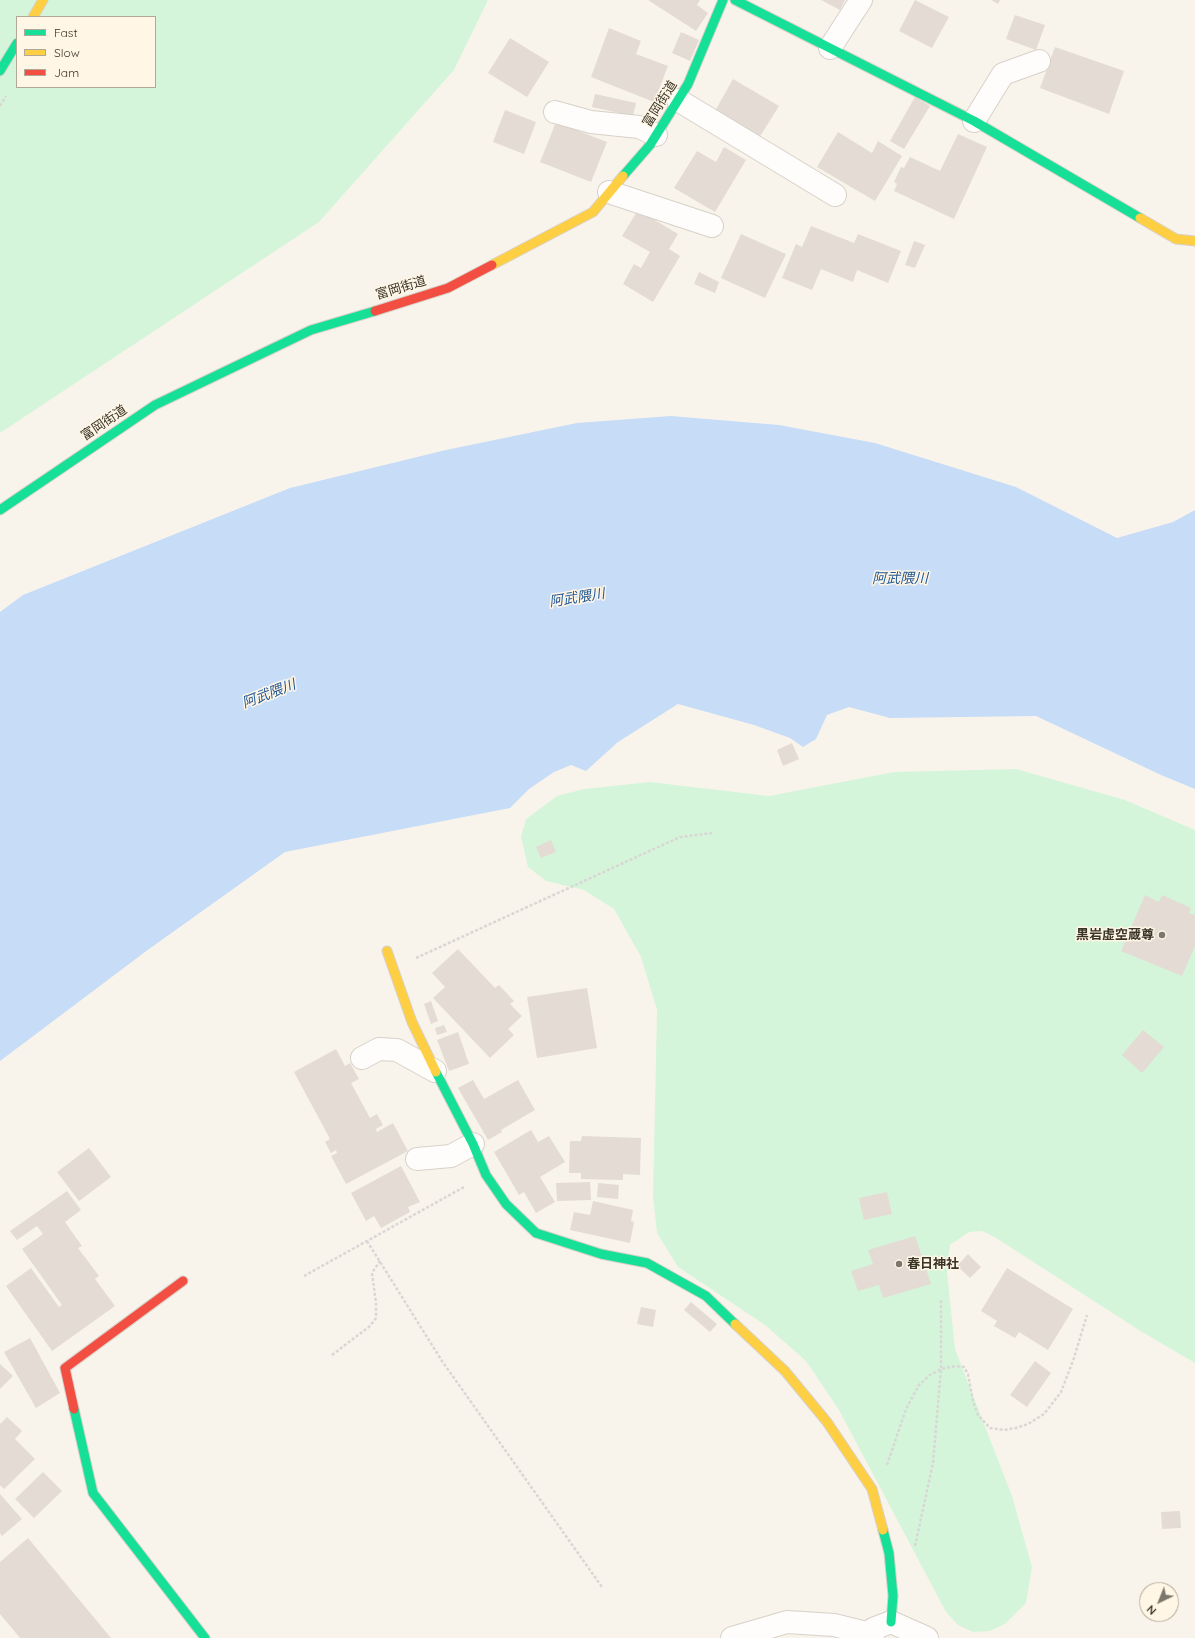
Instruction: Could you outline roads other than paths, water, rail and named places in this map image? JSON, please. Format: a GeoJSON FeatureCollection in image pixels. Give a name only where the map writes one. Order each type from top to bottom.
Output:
{"type":"FeatureCollection","features":[{"type":"Feature","properties":{"kind":"street"},"geometry":{"type":"LineString","coordinates":[[34,16],[43,0]]}},
{"type":"Feature","properties":{"kind":"street","name":"富岡街道"},"geometry":{"type":"LineString","coordinates":[[0,510],[155,405],[311,330],[448,288],[593,212],[650,145],[688,84],[723,0]]}},
{"type":"Feature","properties":{"kind":"street"},"geometry":{"type":"LineString","coordinates":[[735,0],[974,121],[1176,239],[1195,241]]}},
{"type":"Feature","properties":{"kind":"street"},"geometry":{"type":"LineString","coordinates":[[830,48],[861,0]]}},
{"type":"Feature","properties":{"kind":"street"},"geometry":{"type":"LineString","coordinates":[[0,71],[16,45]]}},
{"type":"Feature","properties":{"kind":"street"},"geometry":{"type":"LineString","coordinates":[[974,121],[1004,74],[1039,61]]}},
{"type":"Feature","properties":{"kind":"street"},"geometry":{"type":"LineString","coordinates":[[678,100],[835,195]]}},
{"type":"Feature","properties":{"kind":"street"},"geometry":{"type":"LineString","coordinates":[[555,112],[591,122],[639,127],[656,135]]}},
{"type":"Feature","properties":{"kind":"street"},"geometry":{"type":"LineString","coordinates":[[609,192],[712,226]]}},
{"type":"Feature","properties":{"kind":"street"},"geometry":{"type":"LineString","coordinates":[[387,951],[412,1022],[435,1071],[473,1144],[486,1175],[506,1204],[536,1233],[601,1254],[648,1263],[706,1296],[786,1371],[827,1422],[872,1488],[889,1553],[893,1596],[891,1622]]}},
{"type":"Feature","properties":{"kind":"street"},"geometry":{"type":"LineString","coordinates":[[362,1058],[379,1049],[397,1050],[435,1071]]}},
{"type":"Feature","properties":{"kind":"street"},"geometry":{"type":"LineString","coordinates":[[417,1159],[451,1156],[473,1144]]}},
{"type":"Feature","properties":{"kind":"street"},"geometry":{"type":"LineString","coordinates":[[183,1280],[65,1368],[93,1493],[205,1638]]}},
{"type":"Feature","properties":{"kind":"street"},"geometry":{"type":"LineString","coordinates":[[732,1638],[787,1622],[834,1625],[868,1635],[891,1622]]}},
{"type":"Feature","properties":{"kind":"street"},"geometry":{"type":"LineString","coordinates":[[891,1622],[927,1638]]}},
{"type":"Feature","properties":{"kind":"water","name":"阿武隈川"},"geometry":{"type":"Polygon","coordinates":[[[671,416],[779,425],[875,443],[1016,487],[1117,538],[1173,522],[1195,510],[1195,789],[1161,775],[1036,716],[890,718],[849,707],[827,715],[816,739],[803,747],[790,738],[754,725],[678,704],[618,742],[586,771],[571,765],[554,772],[529,789],[510,808],[285,852],[149,949],[0,1061],[0,612],[23,595],[290,488],[446,450],[577,423],[671,416]]]}},
{"type":"Feature","properties":{"kind":"place","name":"黒岩虚空蔵尊"},"geometry":{"type":"Point","coordinates":[1162,935]}},
{"type":"Feature","properties":{"kind":"place","name":"春日神社"},"geometry":{"type":"Point","coordinates":[899,1264]}}]}
